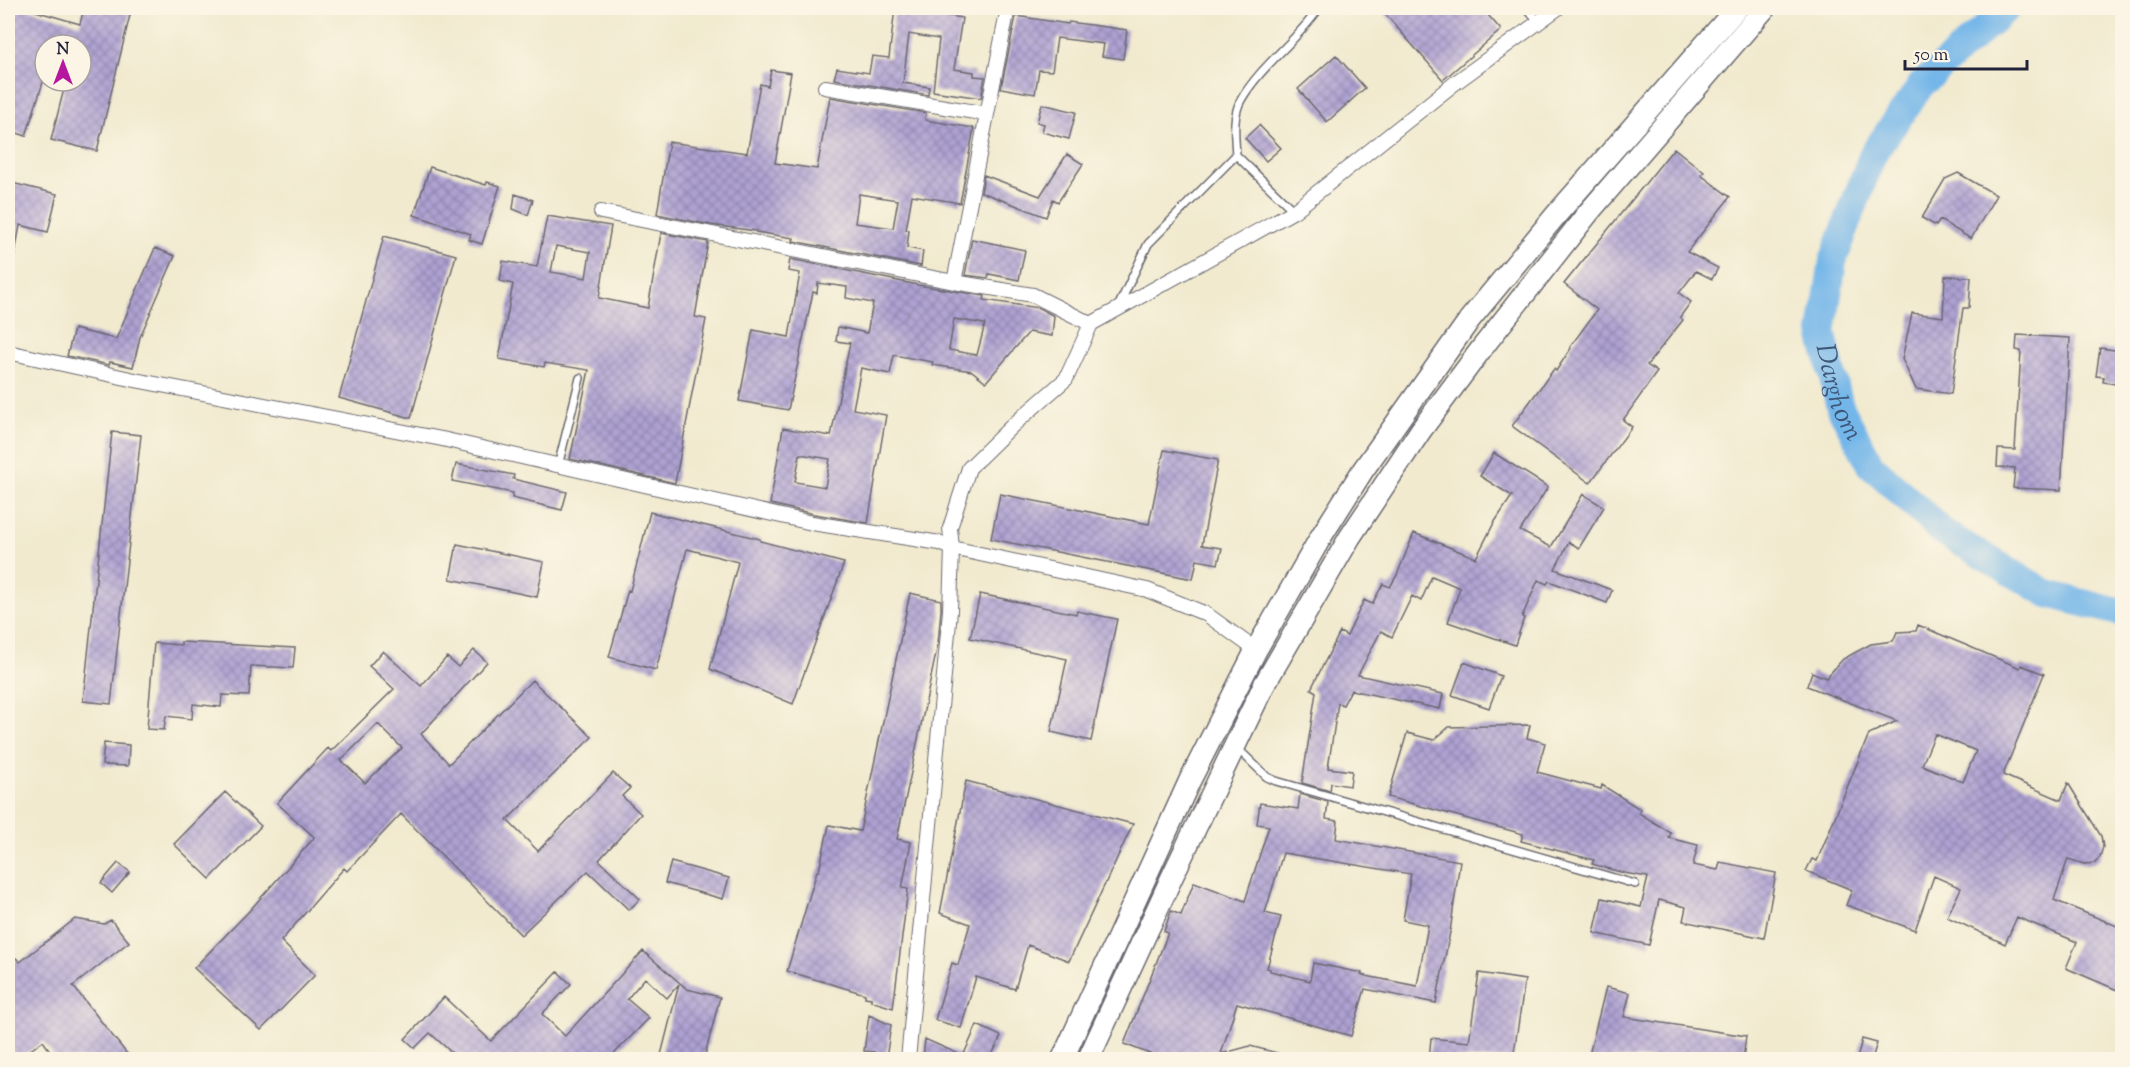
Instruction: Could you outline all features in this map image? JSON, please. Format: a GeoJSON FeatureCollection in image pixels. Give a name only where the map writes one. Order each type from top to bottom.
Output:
{"type":"FeatureCollection","features":[{"type":"Feature","properties":{"kind":"main road"},"geometry":{"type":"LineString","coordinates":[[1062,1059],[1190,780],[1256,650],[1322,535],[1363,470],[1470,319],[1556,215],[1737,8]]}},
{"type":"Feature","properties":{"kind":"main road"},"geometry":{"type":"LineString","coordinates":[[1088,1059],[1264,685],[1350,537],[1421,430],[1482,348],[1589,212],[1765,8]]}},
{"type":"Feature","properties":{"kind":"main road"},"geometry":{"type":"LineString","coordinates":[[1097,982],[1119,992]]}},
{"type":"Feature","properties":{"kind":"street"},"geometry":{"type":"LineString","coordinates":[[954,282],[1008,8]]}},
{"type":"Feature","properties":{"kind":"street"},"geometry":{"type":"LineString","coordinates":[[908,1059],[950,611],[952,548],[950,528],[969,468],[1012,426],[1066,379],[1091,324],[1294,211],[1455,83],[1558,8]]}},
{"type":"Feature","properties":{"kind":"street"},"geometry":{"type":"LineString","coordinates":[[825,87],[987,114]]}},
{"type":"Feature","properties":{"kind":"street"},"geometry":{"type":"LineString","coordinates":[[602,212],[954,282],[1033,295],[1091,324]]}},
{"type":"Feature","properties":{"kind":"street"},"geometry":{"type":"LineString","coordinates":[[8,352],[135,380],[442,439],[812,523],[940,543],[952,548],[1147,590],[1206,614],[1256,650]]}},
{"type":"Feature","properties":{"kind":"lane"},"geometry":{"type":"LineString","coordinates":[[1294,211],[1236,155],[1234,125],[1240,101],[1319,8]]}},
{"type":"Feature","properties":{"kind":"lane"},"geometry":{"type":"LineString","coordinates":[[1527,8],[1539,22]]}},
{"type":"Feature","properties":{"kind":"lane"},"geometry":{"type":"LineString","coordinates":[[1117,309],[1148,244],[1236,155]]}},
{"type":"Feature","properties":{"kind":"lane"},"geometry":{"type":"LineString","coordinates":[[558,466],[580,378]]}},
{"type":"Feature","properties":{"kind":"lane"},"geometry":{"type":"LineString","coordinates":[[1235,747],[1267,777],[1276,781],[1635,884]]}},
{"type":"Feature","properties":{"kind":"building"},"geometry":{"type":"Polygon","coordinates":[[[8,8],[25,8],[80,24],[84,8],[117,8],[131,11],[97,151],[51,140],[63,93],[93,93],[93,33],[33,33],[33,93],[40,93],[26,136],[8,130],[8,8]]]}},
{"type":"Feature","properties":{"kind":"building"},"geometry":{"type":"Polygon","coordinates":[[[895,8],[939,12],[938,14],[962,18],[954,69],[974,72],[974,76],[985,77],[981,98],[933,91],[939,39],[909,34],[903,83],[929,87],[928,95],[834,79],[837,68],[869,73],[872,56],[889,58],[895,8]]]}},
{"type":"Feature","properties":{"kind":"building"},"geometry":{"type":"Polygon","coordinates":[[[1380,8],[1482,8],[1501,30],[1443,80],[1380,8]]]}},
{"type":"Feature","properties":{"kind":"building"},"geometry":{"type":"Polygon","coordinates":[[[1016,16],[1127,30],[1123,59],[1102,56],[1104,44],[1057,38],[1052,71],[1039,70],[1035,94],[1001,88],[1016,16]]]}},
{"type":"Feature","properties":{"kind":"building"},"geometry":{"type":"Polygon","coordinates":[[[1336,55],[1365,88],[1327,122],[1298,89],[1336,55]]]}},
{"type":"Feature","properties":{"kind":"building"},"geometry":{"type":"Polygon","coordinates":[[[771,70],[791,73],[775,163],[817,169],[830,97],[926,113],[925,120],[974,128],[960,203],[912,195],[906,230],[909,230],[907,248],[923,251],[921,266],[793,241],[794,238],[657,214],[669,142],[747,153],[760,84],[768,86],[771,70]],[[859,194],[855,223],[893,228],[898,200],[859,194]]]}},
{"type":"Feature","properties":{"kind":"building"},"geometry":{"type":"Polygon","coordinates":[[[1042,104],[1076,112],[1069,139],[1042,132],[1044,124],[1037,122],[1042,104]]]}},
{"type":"Feature","properties":{"kind":"building"},"geometry":{"type":"Polygon","coordinates":[[[1259,125],[1281,148],[1266,161],[1245,138],[1259,125]]]}},
{"type":"Feature","properties":{"kind":"building"},"geometry":{"type":"Polygon","coordinates":[[[1674,148],[1704,172],[1701,175],[1730,197],[1687,252],[1718,268],[1712,279],[1696,271],[1679,293],[1691,302],[1680,317],[1683,320],[1647,365],[1657,372],[1623,420],[1632,427],[1590,483],[1512,426],[1554,369],[1556,371],[1597,310],[1564,284],[1674,148]]]}},
{"type":"Feature","properties":{"kind":"building"},"geometry":{"type":"Polygon","coordinates":[[[1067,154],[1083,164],[1058,202],[1053,199],[1046,217],[981,192],[984,175],[1040,196],[1067,154]]]}},
{"type":"Feature","properties":{"kind":"building"},"geometry":{"type":"Polygon","coordinates":[[[430,167],[486,185],[487,182],[500,186],[482,244],[469,240],[471,234],[414,215],[430,167]]]}},
{"type":"Feature","properties":{"kind":"building"},"geometry":{"type":"Polygon","coordinates":[[[1958,173],[1996,195],[1971,239],[1940,220],[1936,226],[1922,218],[1945,179],[1958,173]]]}},
{"type":"Feature","properties":{"kind":"building"},"geometry":{"type":"Polygon","coordinates":[[[12,183],[57,194],[48,232],[20,225],[14,259],[8,259],[8,202],[12,183]]]}},
{"type":"Feature","properties":{"kind":"building"},"geometry":{"type":"Polygon","coordinates":[[[515,194],[533,200],[528,215],[513,209],[515,194]]]}},
{"type":"Feature","properties":{"kind":"building"},"geometry":{"type":"Polygon","coordinates":[[[547,216],[611,226],[599,298],[648,308],[661,233],[708,242],[695,317],[706,319],[675,483],[570,459],[589,370],[545,363],[544,367],[499,359],[513,284],[500,281],[503,261],[537,267],[547,216]],[[556,246],[551,272],[586,278],[590,252],[556,246]]]}},
{"type":"Feature","properties":{"kind":"building"},"geometry":{"type":"Polygon","coordinates":[[[384,236],[456,255],[411,418],[339,398],[384,236]]]}},
{"type":"Feature","properties":{"kind":"building"},"geometry":{"type":"Polygon","coordinates":[[[972,239],[1025,250],[1019,280],[989,274],[988,278],[965,275],[972,239]]]}},
{"type":"Feature","properties":{"kind":"building"},"geometry":{"type":"Polygon","coordinates":[[[155,248],[175,256],[140,337],[133,367],[110,362],[109,365],[67,356],[74,329],[116,339],[155,248]]]}},
{"type":"Feature","properties":{"kind":"building"},"geometry":{"type":"Polygon","coordinates":[[[790,259],[985,296],[984,300],[1039,308],[1054,316],[1052,336],[1029,332],[986,382],[972,371],[932,365],[933,362],[894,355],[890,374],[861,368],[853,409],[886,415],[868,523],[770,504],[783,428],[831,436],[850,343],[836,341],[838,327],[867,333],[873,303],[846,298],[847,287],[818,283],[817,293],[813,292],[788,410],[739,401],[753,330],[789,337],[800,273],[788,271],[790,259]],[[954,319],[949,350],[977,355],[985,324],[954,319]],[[800,454],[795,482],[825,487],[830,459],[800,454]]]}},
{"type":"Feature","properties":{"kind":"building"},"geometry":{"type":"Polygon","coordinates":[[[1945,276],[1971,277],[1969,308],[1963,308],[1951,394],[1916,389],[1902,359],[1912,313],[1943,317],[1945,276]]]}},
{"type":"Feature","properties":{"kind":"building"},"geometry":{"type":"Polygon","coordinates":[[[2017,335],[2070,338],[2061,490],[2013,488],[2015,468],[1997,467],[1998,449],[2015,450],[2021,351],[2016,350],[2017,335]]]}},
{"type":"Feature","properties":{"kind":"building"},"geometry":{"type":"Polygon","coordinates":[[[2100,348],[2122,351],[2122,385],[2103,382],[2104,377],[2096,376],[2100,348]]]}},
{"type":"Feature","properties":{"kind":"building"},"geometry":{"type":"Polygon","coordinates":[[[112,432],[141,435],[111,704],[83,701],[112,432]]]}},
{"type":"Feature","properties":{"kind":"building"},"geometry":{"type":"Polygon","coordinates":[[[1164,450],[1218,460],[1202,545],[1222,548],[1218,564],[1197,560],[1193,579],[991,539],[1000,494],[1149,524],[1164,450]]]}},
{"type":"Feature","properties":{"kind":"building"},"geometry":{"type":"Polygon","coordinates":[[[1494,453],[1548,487],[1520,531],[1551,547],[1583,494],[1604,507],[1579,548],[1569,542],[1555,569],[1612,590],[1607,603],[1549,581],[1547,584],[1538,580],[1522,617],[1524,618],[1515,645],[1448,622],[1460,588],[1432,576],[1421,601],[1412,596],[1392,637],[1381,631],[1358,675],[1443,694],[1440,709],[1351,690],[1343,705],[1338,703],[1328,768],[1352,771],[1350,786],[1331,783],[1330,791],[1302,783],[1316,692],[1311,689],[1340,632],[1347,636],[1364,600],[1372,604],[1383,584],[1390,587],[1414,533],[1476,558],[1494,523],[1512,496],[1480,476],[1494,453]]]}},
{"type":"Feature","properties":{"kind":"building"},"geometry":{"type":"Polygon","coordinates":[[[456,464],[514,475],[513,479],[567,492],[562,510],[512,498],[513,493],[452,481],[456,464]]]}},
{"type":"Feature","properties":{"kind":"building"},"geometry":{"type":"Polygon","coordinates":[[[650,512],[760,539],[760,541],[844,563],[793,704],[710,669],[738,562],[687,549],[656,670],[609,657],[628,590],[630,591],[650,512]]]}},
{"type":"Feature","properties":{"kind":"building"},"geometry":{"type":"Polygon","coordinates":[[[457,544],[544,562],[537,597],[450,579],[457,544]]]}},
{"type":"Feature","properties":{"kind":"building"},"geometry":{"type":"Polygon","coordinates":[[[910,593],[941,600],[941,610],[938,644],[897,839],[911,842],[902,888],[908,889],[893,1008],[871,1001],[871,998],[865,997],[865,994],[787,971],[817,871],[819,871],[829,825],[860,831],[910,593]]]}},
{"type":"Feature","properties":{"kind":"building"},"geometry":{"type":"Polygon","coordinates":[[[980,594],[1076,614],[1077,611],[1117,619],[1091,741],[1051,732],[1067,659],[970,638],[980,594]]]}},
{"type":"Feature","properties":{"kind":"building"},"geometry":{"type":"Polygon","coordinates":[[[1918,625],[2020,668],[2021,665],[2044,674],[2003,775],[2061,800],[2068,783],[2101,836],[2103,847],[2095,863],[2084,864],[2068,859],[2054,900],[2122,928],[2122,992],[2066,968],[2077,942],[2017,917],[2005,944],[1947,917],[1961,888],[1934,876],[1915,930],[1846,905],[1852,890],[1806,871],[1812,859],[1817,861],[1869,734],[1897,721],[1807,686],[1812,672],[1826,678],[1843,659],[1871,644],[1893,641],[1897,632],[1916,631],[1918,625]],[[1935,734],[1922,765],[1963,782],[1976,751],[1935,734]]]}},
{"type":"Feature","properties":{"kind":"building"},"geometry":{"type":"Polygon","coordinates":[[[181,642],[295,648],[293,668],[251,666],[249,696],[222,695],[221,707],[193,704],[192,719],[166,716],[164,730],[147,729],[154,643],[181,645],[181,642]]]}},
{"type":"Feature","properties":{"kind":"building"},"geometry":{"type":"Polygon","coordinates":[[[474,650],[487,662],[421,734],[449,764],[532,680],[592,737],[507,820],[538,851],[613,773],[630,788],[622,796],[641,814],[599,860],[640,899],[629,910],[588,871],[521,935],[401,814],[347,871],[344,868],[281,941],[315,975],[261,1030],[194,968],[250,910],[313,839],[314,837],[277,803],[328,748],[331,751],[394,689],[369,666],[383,651],[421,686],[447,657],[458,667],[474,650]],[[378,724],[341,760],[365,783],[402,748],[378,724]]]}},
{"type":"Feature","properties":{"kind":"building"},"geometry":{"type":"Polygon","coordinates":[[[1464,662],[1501,676],[1489,708],[1452,695],[1464,662]]]}},
{"type":"Feature","properties":{"kind":"building"},"geometry":{"type":"Polygon","coordinates":[[[1530,725],[1527,738],[1545,743],[1537,772],[1601,789],[1602,785],[1640,809],[1639,813],[1671,833],[1669,838],[1698,845],[1693,865],[1718,870],[1720,862],[1776,873],[1764,938],[1683,921],[1686,907],[1659,900],[1649,945],[1594,933],[1602,898],[1641,907],[1648,877],[1592,864],[1594,860],[1521,841],[1523,834],[1388,797],[1407,733],[1434,740],[1449,727],[1530,725]]]}},
{"type":"Feature","properties":{"kind":"building"},"geometry":{"type":"Polygon","coordinates":[[[104,743],[129,745],[128,766],[102,765],[104,743]]]}},
{"type":"Feature","properties":{"kind":"building"},"geometry":{"type":"Polygon","coordinates":[[[966,781],[1133,824],[1069,961],[1028,945],[1015,989],[976,977],[961,1028],[935,1020],[952,963],[958,965],[970,924],[940,913],[966,781]]]}},
{"type":"Feature","properties":{"kind":"building"},"geometry":{"type":"Polygon","coordinates":[[[225,792],[261,826],[210,879],[174,844],[225,792]]]}},
{"type":"Feature","properties":{"kind":"building"},"geometry":{"type":"Polygon","coordinates":[[[1300,794],[1328,802],[1326,819],[1338,821],[1336,839],[1460,861],[1450,932],[1436,1003],[1365,989],[1351,1036],[1237,1003],[1221,1054],[1250,1046],[1285,1055],[1284,1059],[1163,1059],[1124,1044],[1168,933],[1164,931],[1171,911],[1181,915],[1194,882],[1245,901],[1269,826],[1257,824],[1260,803],[1298,809],[1300,794]],[[1283,853],[1265,913],[1281,917],[1267,968],[1270,971],[1310,981],[1313,963],[1417,986],[1428,925],[1403,920],[1411,874],[1283,853]]]}},
{"type":"Feature","properties":{"kind":"building"},"geometry":{"type":"Polygon","coordinates":[[[671,862],[729,878],[723,899],[665,883],[671,862]]]}},
{"type":"Feature","properties":{"kind":"building"},"geometry":{"type":"Polygon","coordinates":[[[118,863],[130,872],[112,893],[101,883],[118,863]]]}},
{"type":"Feature","properties":{"kind":"building"},"geometry":{"type":"Polygon","coordinates":[[[75,919],[104,924],[111,920],[129,942],[73,986],[131,1059],[56,1059],[43,1041],[18,1059],[8,1059],[8,964],[16,958],[20,962],[75,919]]]}},
{"type":"Feature","properties":{"kind":"building"},"geometry":{"type":"Polygon","coordinates":[[[643,951],[687,989],[720,997],[704,1059],[660,1059],[679,984],[667,998],[645,978],[627,999],[649,1018],[609,1059],[446,1059],[452,1053],[430,1033],[415,1048],[405,1039],[444,997],[491,1041],[558,972],[571,984],[542,1014],[565,1036],[643,951]]]}},
{"type":"Feature","properties":{"kind":"building"},"geometry":{"type":"Polygon","coordinates":[[[1479,973],[1525,980],[1513,1059],[1429,1059],[1431,1038],[1469,1042],[1479,973]]]}},
{"type":"Feature","properties":{"kind":"building"},"geometry":{"type":"Polygon","coordinates":[[[1606,987],[1630,993],[1624,1017],[1746,1036],[1743,1059],[1588,1059],[1606,987]]]}},
{"type":"Feature","properties":{"kind":"building"},"geometry":{"type":"Polygon","coordinates":[[[869,1015],[891,1025],[886,1059],[873,1059],[874,1052],[864,1051],[869,1015]]]}},
{"type":"Feature","properties":{"kind":"building"},"geometry":{"type":"Polygon","coordinates":[[[977,1025],[1001,1036],[990,1059],[923,1059],[925,1039],[963,1056],[977,1025]]]}},
{"type":"Feature","properties":{"kind":"building"},"geometry":{"type":"Polygon","coordinates":[[[1862,1039],[1877,1043],[1872,1059],[1857,1059],[1862,1039]]]}},
{"type":"Feature","properties":{"kind":"waterway","name":"Darghоm"},"geometry":{"type":"LineString","coordinates":[[2007,8],[1922,84],[1873,154],[1833,261],[1822,332],[1840,407],[1871,465],[1943,532],[2048,594],[2122,613]]}}]}
